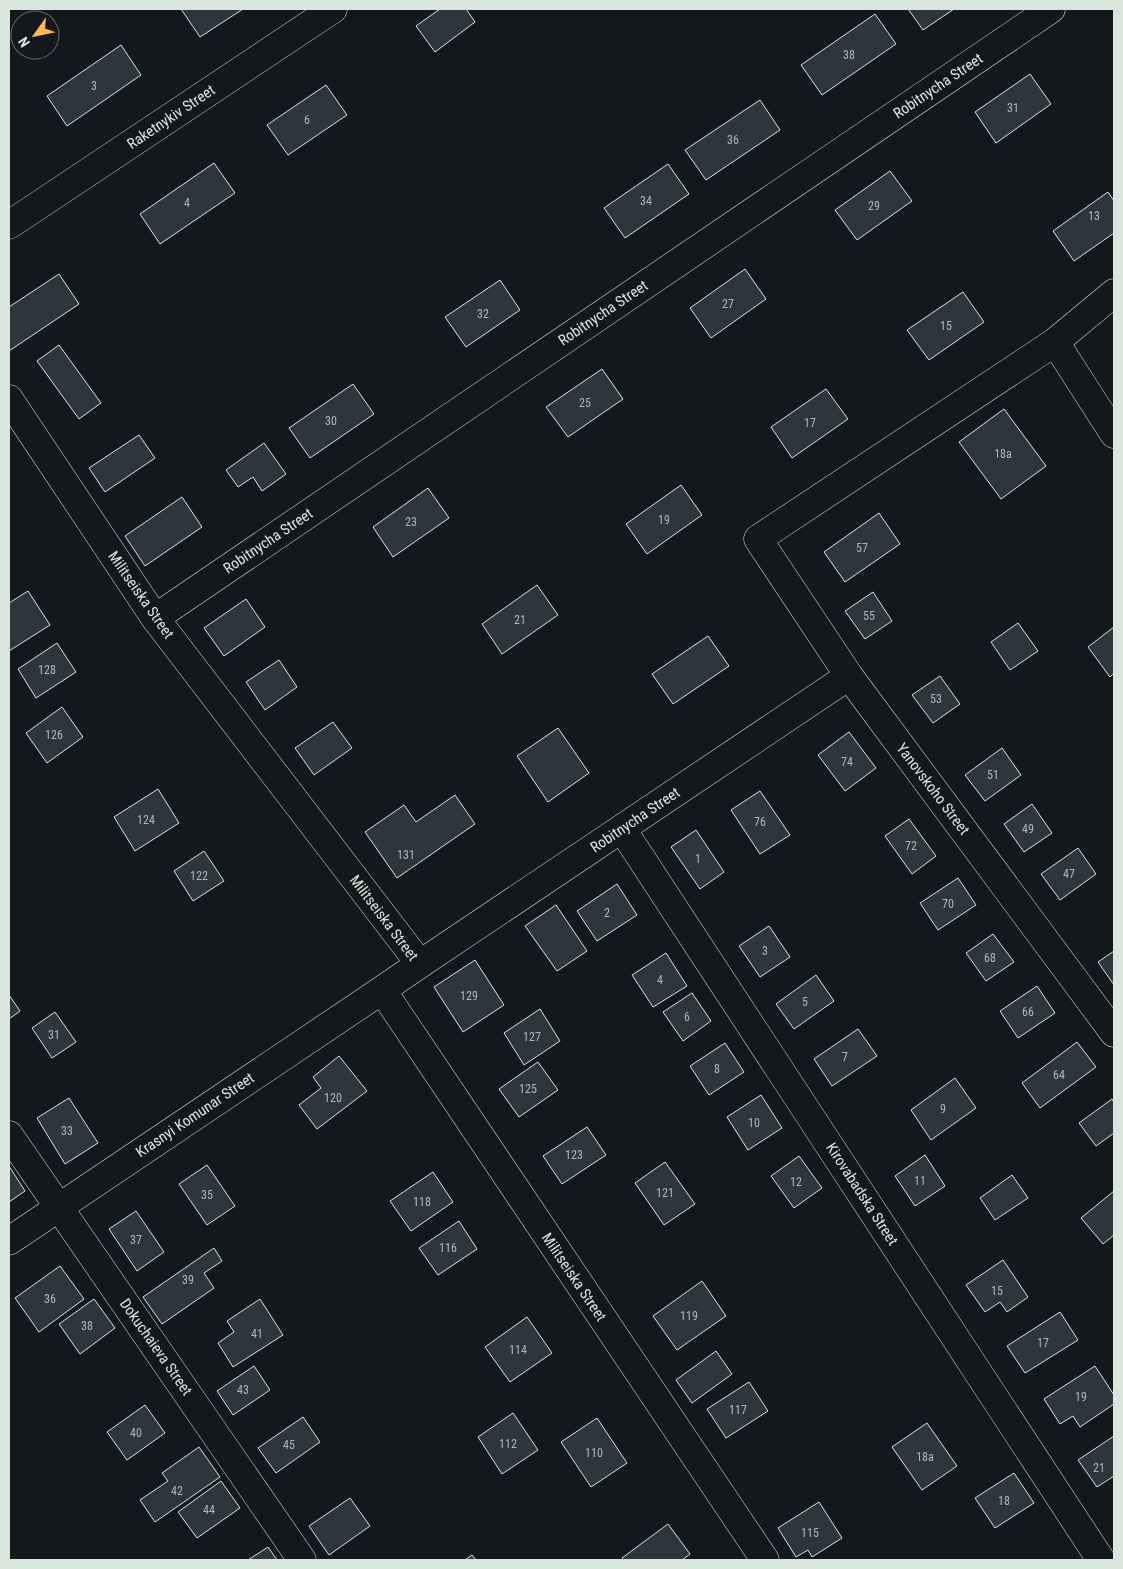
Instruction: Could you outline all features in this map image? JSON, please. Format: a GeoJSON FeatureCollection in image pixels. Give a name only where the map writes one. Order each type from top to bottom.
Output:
{"type":"FeatureCollection","features":[{"type":"Feature","properties":{"kind":"street","name":"Raketnykiv Street"},"geometry":{"type":"LineString","coordinates":[[9,225],[333,9]]}},
{"type":"Feature","properties":{"kind":"street","name":"Robitnycha Street"},"geometry":{"type":"LineString","coordinates":[[156,618],[1051,9]]}},
{"type":"Feature","properties":{"kind":"street"},"geometry":{"type":"LineString","coordinates":[[1114,293],[1055,342],[1114,434]]}},
{"type":"Feature","properties":{"kind":"street","name":"Yanovskoho Street"},"geometry":{"type":"LineString","coordinates":[[1055,342],[758,539],[849,676],[1114,1033]]}},
{"type":"Feature","properties":{"kind":"street","name":"Militseiska Street"},"geometry":{"type":"LineString","coordinates":[[9,399],[156,618],[420,964],[382,990],[764,1560]]}},
{"type":"Feature","properties":{"kind":"street","name":"Robitnycha Street"},"geometry":{"type":"LineString","coordinates":[[420,964],[849,676]]}},
{"type":"Feature","properties":{"kind":"street","name":"Kirovabadska Street"},"geometry":{"type":"LineString","coordinates":[[622,829],[1101,1560]]}},
{"type":"Feature","properties":{"kind":"street","name":"Krasnyi Komunar Street"},"geometry":{"type":"LineString","coordinates":[[9,1241],[382,990]]}},
{"type":"Feature","properties":{"kind":"street","name":"Dokuchaieva Street"},"geometry":{"type":"LineString","coordinates":[[9,1135],[302,1560]]}},
{"type":"Feature","properties":{"kind":"building"},"geometry":{"type":"Polygon","coordinates":[[[181,9],[243,9],[200,37],[181,9]]]}},
{"type":"Feature","properties":{"kind":"building"},"geometry":{"type":"Polygon","coordinates":[[[440,9],[466,9],[475,22],[435,52],[416,26],[440,9]]]}},
{"type":"Feature","properties":{"kind":"building"},"geometry":{"type":"Polygon","coordinates":[[[908,9],[954,9],[923,30],[908,9]]]}},
{"type":"Feature","properties":{"kind":"building"},"geometry":{"type":"Polygon","coordinates":[[[875,14],[896,44],[822,95],[801,65],[875,14]]]}},
{"type":"Feature","properties":{"kind":"building"},"geometry":{"type":"Polygon","coordinates":[[[121,45],[141,75],[67,126],[47,96],[121,45]]]}},
{"type":"Feature","properties":{"kind":"building"},"geometry":{"type":"Polygon","coordinates":[[[1030,74],[1051,104],[996,143],[975,112],[1030,74]]]}},
{"type":"Feature","properties":{"kind":"building"},"geometry":{"type":"Polygon","coordinates":[[[326,85],[347,115],[288,155],[267,125],[326,85]]]}},
{"type":"Feature","properties":{"kind":"building"},"geometry":{"type":"Polygon","coordinates":[[[760,100],[780,130],[706,180],[685,150],[760,100]]]}},
{"type":"Feature","properties":{"kind":"building"},"geometry":{"type":"Polygon","coordinates":[[[214,163],[235,193],[160,244],[140,214],[214,163]]]}},
{"type":"Feature","properties":{"kind":"building"},"geometry":{"type":"Polygon","coordinates":[[[668,164],[689,194],[625,238],[604,208],[668,164]]]}},
{"type":"Feature","properties":{"kind":"building"},"geometry":{"type":"Polygon","coordinates":[[[890,171],[912,201],[857,240],[835,210],[890,171]]]}},
{"type":"Feature","properties":{"kind":"building"},"geometry":{"type":"Polygon","coordinates":[[[1108,192],[1114,201],[1114,233],[1074,261],[1053,231],[1108,192]]]}},
{"type":"Feature","properties":{"kind":"building"},"geometry":{"type":"Polygon","coordinates":[[[745,269],[766,299],[711,338],[690,308],[745,269]]]}},
{"type":"Feature","properties":{"kind":"building"},"geometry":{"type":"Polygon","coordinates":[[[59,274],[79,304],[9,351],[9,307],[59,274]]]}},
{"type":"Feature","properties":{"kind":"building"},"geometry":{"type":"Polygon","coordinates":[[[500,280],[520,310],[466,347],[445,317],[500,280]]]}},
{"type":"Feature","properties":{"kind":"building"},"geometry":{"type":"Polygon","coordinates":[[[963,292],[984,322],[929,360],[907,330],[963,292]]]}},
{"type":"Feature","properties":{"kind":"building"},"geometry":{"type":"Polygon","coordinates":[[[59,345],[101,403],[79,419],[37,361],[59,345]]]}},
{"type":"Feature","properties":{"kind":"building"},"geometry":{"type":"Polygon","coordinates":[[[602,369],[623,399],[568,437],[546,407],[602,369]]]}},
{"type":"Feature","properties":{"kind":"building"},"geometry":{"type":"Polygon","coordinates":[[[353,384],[374,414],[310,458],[289,428],[353,384]]]}},
{"type":"Feature","properties":{"kind":"building"},"geometry":{"type":"Polygon","coordinates":[[[826,389],[848,419],[792,458],[771,427],[826,389]]]}},
{"type":"Feature","properties":{"kind":"building"},"geometry":{"type":"Polygon","coordinates":[[[1004,409],[1046,466],[1001,499],[959,442],[1004,409]]]}},
{"type":"Feature","properties":{"kind":"building"},"geometry":{"type":"Polygon","coordinates":[[[139,435],[155,458],[105,492],[89,468],[139,435]]]}},
{"type":"Feature","properties":{"kind":"building"},"geometry":{"type":"Polygon","coordinates":[[[264,443],[286,474],[262,491],[253,477],[238,487],[226,470],[264,443]]]}},
{"type":"Feature","properties":{"kind":"building"},"geometry":{"type":"Polygon","coordinates":[[[681,485],[702,515],[647,554],[626,524],[681,485]]]}},
{"type":"Feature","properties":{"kind":"building"},"geometry":{"type":"Polygon","coordinates":[[[428,488],[449,518],[393,557],[373,527],[428,488]]]}},
{"type":"Feature","properties":{"kind":"building"},"geometry":{"type":"Polygon","coordinates":[[[182,497],[202,527],[145,566],[125,536],[182,497]]]}},
{"type":"Feature","properties":{"kind":"building"},"geometry":{"type":"Polygon","coordinates":[[[879,513],[900,544],[845,582],[824,552],[879,513]]]}},
{"type":"Feature","properties":{"kind":"building"},"geometry":{"type":"Polygon","coordinates":[[[537,585],[558,615],[502,654],[482,624],[537,585]]]}},
{"type":"Feature","properties":{"kind":"building"},"geometry":{"type":"Polygon","coordinates":[[[28,591],[50,625],[9,651],[9,603],[28,591]]]}},
{"type":"Feature","properties":{"kind":"building"},"geometry":{"type":"Polygon","coordinates":[[[873,592],[892,621],[865,639],[845,611],[873,592]]]}},
{"type":"Feature","properties":{"kind":"building"},"geometry":{"type":"Polygon","coordinates":[[[246,599],[265,627],[224,656],[204,628],[246,599]]]}},
{"type":"Feature","properties":{"kind":"building"},"geometry":{"type":"Polygon","coordinates":[[[1018,623],[1038,651],[1010,670],[991,642],[1018,623]]]}},
{"type":"Feature","properties":{"kind":"building"},"geometry":{"type":"Polygon","coordinates":[[[1114,627],[1114,673],[1110,677],[1088,647],[1114,627]]]}},
{"type":"Feature","properties":{"kind":"building"},"geometry":{"type":"Polygon","coordinates":[[[708,636],[729,666],[673,704],[652,674],[708,636]]]}},
{"type":"Feature","properties":{"kind":"building"},"geometry":{"type":"Polygon","coordinates":[[[57,643],[76,672],[36,698],[18,669],[57,643]]]}},
{"type":"Feature","properties":{"kind":"building"},"geometry":{"type":"Polygon","coordinates":[[[279,660],[297,687],[265,710],[246,682],[279,660]]]}},
{"type":"Feature","properties":{"kind":"building"},"geometry":{"type":"Polygon","coordinates":[[[940,676],[960,704],[933,723],[912,695],[940,676]]]}},
{"type":"Feature","properties":{"kind":"building"},"geometry":{"type":"Polygon","coordinates":[[[62,707],[83,737],[47,763],[26,733],[62,707]]]}},
{"type":"Feature","properties":{"kind":"building"},"geometry":{"type":"Polygon","coordinates":[[[333,722],[352,748],[314,775],[295,748],[333,722]]]}},
{"type":"Feature","properties":{"kind":"building"},"geometry":{"type":"Polygon","coordinates":[[[558,728],[589,773],[548,802],[517,756],[558,728]]]}},
{"type":"Feature","properties":{"kind":"building"},"geometry":{"type":"Polygon","coordinates":[[[849,732],[876,768],[845,791],[818,755],[849,732]]]}},
{"type":"Feature","properties":{"kind":"building"},"geometry":{"type":"Polygon","coordinates":[[[1002,748],[1021,775],[985,801],[965,775],[1002,748]]]}},
{"type":"Feature","properties":{"kind":"building"},"geometry":{"type":"Polygon","coordinates":[[[158,789],[179,823],[135,851],[114,817],[158,789]]]}},
{"type":"Feature","properties":{"kind":"building"},"geometry":{"type":"Polygon","coordinates":[[[760,791],[790,835],[760,854],[731,810],[760,791]]]}},
{"type":"Feature","properties":{"kind":"building"},"geometry":{"type":"Polygon","coordinates":[[[455,795],[475,824],[397,878],[365,832],[404,805],[416,822],[455,795]]]}},
{"type":"Feature","properties":{"kind":"building"},"geometry":{"type":"Polygon","coordinates":[[[1032,804],[1052,833],[1024,852],[1004,824],[1032,804]]]}},
{"type":"Feature","properties":{"kind":"building"},"geometry":{"type":"Polygon","coordinates":[[[909,819],[936,856],[912,874],[885,836],[909,819]]]}},
{"type":"Feature","properties":{"kind":"building"},"geometry":{"type":"Polygon","coordinates":[[[696,830],[724,872],[700,889],[671,847],[696,830]]]}},
{"type":"Feature","properties":{"kind":"building"},"geometry":{"type":"Polygon","coordinates":[[[1078,848],[1096,874],[1060,900],[1041,874],[1078,848]]]}},
{"type":"Feature","properties":{"kind":"building"},"geometry":{"type":"Polygon","coordinates":[[[204,851],[224,881],[193,901],[174,871],[204,851]]]}},
{"type":"Feature","properties":{"kind":"building"},"geometry":{"type":"Polygon","coordinates":[[[958,878],[976,905],[938,930],[920,903],[958,878]]]}},
{"type":"Feature","properties":{"kind":"building"},"geometry":{"type":"Polygon","coordinates":[[[617,884],[637,915],[597,941],[577,911],[617,884]]]}},
{"type":"Feature","properties":{"kind":"building"},"geometry":{"type":"Polygon","coordinates":[[[556,905],[587,951],[557,971],[525,926],[556,905]]]}},
{"type":"Feature","properties":{"kind":"building"},"geometry":{"type":"Polygon","coordinates":[[[769,926],[790,957],[760,977],[739,946],[769,926]]]}},
{"type":"Feature","properties":{"kind":"building"},"geometry":{"type":"Polygon","coordinates":[[[993,934],[1014,962],[986,981],[966,953],[993,934]]]}},
{"type":"Feature","properties":{"kind":"building"},"geometry":{"type":"Polygon","coordinates":[[[1114,951],[1114,985],[1098,962],[1114,951]]]}},
{"type":"Feature","properties":{"kind":"building"},"geometry":{"type":"Polygon","coordinates":[[[666,953],[687,986],[653,1007],[632,975],[666,953]]]}},
{"type":"Feature","properties":{"kind":"building"},"geometry":{"type":"Polygon","coordinates":[[[475,960],[504,1005],[463,1032],[434,987],[475,960]]]}},
{"type":"Feature","properties":{"kind":"building"},"geometry":{"type":"Polygon","coordinates":[[[816,975],[834,1001],[794,1029],[776,1004],[816,975]]]}},
{"type":"Feature","properties":{"kind":"building"},"geometry":{"type":"Polygon","coordinates":[[[1037,986],[1055,1013],[1018,1038],[1000,1011],[1037,986]]]}},
{"type":"Feature","properties":{"kind":"building"},"geometry":{"type":"Polygon","coordinates":[[[692,993],[711,1021],[683,1041],[663,1012],[692,993]]]}},
{"type":"Feature","properties":{"kind":"building"},"geometry":{"type":"Polygon","coordinates":[[[9,995],[20,1011],[9,1019],[9,995]]]}},
{"type":"Feature","properties":{"kind":"building"},"geometry":{"type":"Polygon","coordinates":[[[540,1009],[560,1041],[524,1065],[504,1033],[540,1009]]]}},
{"type":"Feature","properties":{"kind":"building"},"geometry":{"type":"Polygon","coordinates":[[[55,1012],[76,1042],[52,1058],[32,1028],[55,1012]]]}},
{"type":"Feature","properties":{"kind":"building"},"geometry":{"type":"Polygon","coordinates":[[[858,1029],[877,1056],[832,1086],[814,1059],[858,1029]]]}},
{"type":"Feature","properties":{"kind":"building"},"geometry":{"type":"Polygon","coordinates":[[[1077,1042],[1096,1067],[1040,1108],[1022,1083],[1077,1042]]]}},
{"type":"Feature","properties":{"kind":"building"},"geometry":{"type":"Polygon","coordinates":[[[725,1043],[744,1072],[709,1095],[690,1066],[725,1043]]]}},
{"type":"Feature","properties":{"kind":"building"},"geometry":{"type":"Polygon","coordinates":[[[339,1056],[367,1091],[317,1129],[299,1105],[321,1088],[313,1077],[339,1056]]]}},
{"type":"Feature","properties":{"kind":"building"},"geometry":{"type":"Polygon","coordinates":[[[538,1062],[558,1090],[519,1117],[499,1089],[538,1062]]]}},
{"type":"Feature","properties":{"kind":"building"},"geometry":{"type":"Polygon","coordinates":[[[955,1078],[976,1108],[931,1140],[911,1110],[955,1078]]]}},
{"type":"Feature","properties":{"kind":"building"},"geometry":{"type":"Polygon","coordinates":[[[761,1095],[782,1128],[748,1150],[727,1117],[761,1095]]]}},
{"type":"Feature","properties":{"kind":"building"},"geometry":{"type":"Polygon","coordinates":[[[69,1098],[98,1143],[65,1164],[37,1118],[69,1098]]]}},
{"type":"Feature","properties":{"kind":"building"},"geometry":{"type":"Polygon","coordinates":[[[1112,1099],[1114,1102],[1114,1133],[1096,1146],[1079,1123],[1112,1099]]]}},
{"type":"Feature","properties":{"kind":"building"},"geometry":{"type":"Polygon","coordinates":[[[587,1127],[606,1155],[562,1184],[543,1156],[587,1127]]]}},
{"type":"Feature","properties":{"kind":"building"},"geometry":{"type":"Polygon","coordinates":[[[925,1155],[945,1186],[915,1206],[895,1176],[925,1155]]]}},
{"type":"Feature","properties":{"kind":"building"},"geometry":{"type":"Polygon","coordinates":[[[799,1156],[822,1188],[794,1208],[771,1176],[799,1156]]]}},
{"type":"Feature","properties":{"kind":"building"},"geometry":{"type":"Polygon","coordinates":[[[665,1162],[695,1204],[664,1225],[635,1183],[665,1162]]]}},
{"type":"Feature","properties":{"kind":"building"},"geometry":{"type":"Polygon","coordinates":[[[207,1165],[235,1206],[207,1225],[179,1184],[207,1165]]]}},
{"type":"Feature","properties":{"kind":"building"},"geometry":{"type":"Polygon","coordinates":[[[9,1166],[25,1191],[9,1202],[9,1166]]]}},
{"type":"Feature","properties":{"kind":"building"},"geometry":{"type":"Polygon","coordinates":[[[433,1172],[453,1202],[411,1231],[390,1201],[433,1172]]]}},
{"type":"Feature","properties":{"kind":"building"},"geometry":{"type":"Polygon","coordinates":[[[1012,1175],[1028,1198],[995,1220],[980,1198],[1012,1175]]]}},
{"type":"Feature","properties":{"kind":"building"},"geometry":{"type":"Polygon","coordinates":[[[1114,1191],[1114,1235],[1103,1244],[1081,1218],[1114,1191]]]}},
{"type":"Feature","properties":{"kind":"building"},"geometry":{"type":"Polygon","coordinates":[[[136,1211],[164,1252],[137,1271],[109,1229],[136,1211]]]}},
{"type":"Feature","properties":{"kind":"building"},"geometry":{"type":"Polygon","coordinates":[[[459,1221],[477,1249],[438,1275],[419,1248],[459,1221]]]}},
{"type":"Feature","properties":{"kind":"building"},"geometry":{"type":"Polygon","coordinates":[[[214,1248],[222,1261],[204,1273],[214,1288],[162,1324],[143,1297],[214,1248]]]}},
{"type":"Feature","properties":{"kind":"building"},"geometry":{"type":"Polygon","coordinates":[[[1003,1260],[1028,1297],[1007,1312],[1000,1302],[985,1312],[966,1285],[1003,1260]]]}},
{"type":"Feature","properties":{"kind":"building"},"geometry":{"type":"Polygon","coordinates":[[[60,1266],[84,1299],[39,1332],[15,1298],[60,1266]]]}},
{"type":"Feature","properties":{"kind":"building"},"geometry":{"type":"Polygon","coordinates":[[[702,1281],[726,1316],[677,1350],[653,1316],[702,1281]]]}},
{"type":"Feature","properties":{"kind":"building"},"geometry":{"type":"Polygon","coordinates":[[[94,1299],[115,1328],[80,1354],[59,1324],[94,1299]]]}},
{"type":"Feature","properties":{"kind":"building"},"geometry":{"type":"Polygon","coordinates":[[[260,1299],[283,1335],[233,1367],[218,1343],[234,1332],[227,1321],[260,1299]]]}},
{"type":"Feature","properties":{"kind":"building"},"geometry":{"type":"Polygon","coordinates":[[[1060,1312],[1078,1340],[1025,1373],[1007,1346],[1060,1312]]]}},
{"type":"Feature","properties":{"kind":"building"},"geometry":{"type":"Polygon","coordinates":[[[527,1317],[552,1353],[510,1382],[485,1347],[527,1317]]]}},
{"type":"Feature","properties":{"kind":"building"},"geometry":{"type":"Polygon","coordinates":[[[716,1351],[732,1374],[692,1403],[676,1380],[716,1351]]]}},
{"type":"Feature","properties":{"kind":"building"},"geometry":{"type":"Polygon","coordinates":[[[254,1366],[270,1390],[233,1415],[217,1391],[254,1366]]]}},
{"type":"Feature","properties":{"kind":"building"},"geometry":{"type":"Polygon","coordinates":[[[1095,1366],[1114,1395],[1114,1404],[1080,1427],[1073,1416],[1060,1424],[1044,1399],[1095,1366]]]}},
{"type":"Feature","properties":{"kind":"building"},"geometry":{"type":"Polygon","coordinates":[[[749,1382],[768,1411],[726,1438],[707,1409],[749,1382]]]}},
{"type":"Feature","properties":{"kind":"building"},"geometry":{"type":"Polygon","coordinates":[[[145,1405],[165,1433],[127,1460],[107,1432],[145,1405]]]}},
{"type":"Feature","properties":{"kind":"building"},"geometry":{"type":"Polygon","coordinates":[[[513,1413],[538,1450],[502,1474],[478,1437],[513,1413]]]}},
{"type":"Feature","properties":{"kind":"building"},"geometry":{"type":"Polygon","coordinates":[[[303,1417],[320,1442],[276,1473],[258,1448],[303,1417]]]}},
{"type":"Feature","properties":{"kind":"building"},"geometry":{"type":"Polygon","coordinates":[[[597,1418],[627,1463],[591,1487],[561,1442],[597,1418]]]}},
{"type":"Feature","properties":{"kind":"building"},"geometry":{"type":"Polygon","coordinates":[[[927,1423],[957,1466],[922,1490],[892,1447],[927,1423]]]}},
{"type":"Feature","properties":{"kind":"building"},"geometry":{"type":"Polygon","coordinates":[[[1114,1436],[1114,1476],[1097,1487],[1078,1460],[1114,1436]]]}},
{"type":"Feature","properties":{"kind":"building"},"geometry":{"type":"Polygon","coordinates":[[[199,1447],[220,1477],[155,1522],[140,1500],[168,1481],[162,1473],[199,1447]]]}},
{"type":"Feature","properties":{"kind":"building"},"geometry":{"type":"Polygon","coordinates":[[[1014,1473],[1034,1503],[995,1528],[975,1498],[1014,1473]]]}},
{"type":"Feature","properties":{"kind":"building"},"geometry":{"type":"Polygon","coordinates":[[[221,1481],[240,1508],[197,1538],[178,1512],[221,1481]]]}},
{"type":"Feature","properties":{"kind":"building"},"geometry":{"type":"Polygon","coordinates":[[[350,1498],[370,1526],[329,1555],[309,1526],[350,1498]]]}},
{"type":"Feature","properties":{"kind":"building"},"geometry":{"type":"Polygon","coordinates":[[[819,1502],[842,1538],[812,1557],[808,1550],[796,1557],[778,1528],[819,1502]]]}},
{"type":"Feature","properties":{"kind":"building"},"geometry":{"type":"Polygon","coordinates":[[[668,1524],[690,1554],[682,1560],[624,1560],[622,1558],[668,1524]]]}},
{"type":"Feature","properties":{"kind":"building"},"geometry":{"type":"Polygon","coordinates":[[[268,1547],[277,1560],[248,1560],[268,1547]]]}},
{"type":"Feature","properties":{"kind":"building"},"geometry":{"type":"Polygon","coordinates":[[[472,1555],[476,1560],[465,1560],[472,1555]]]}}]}
